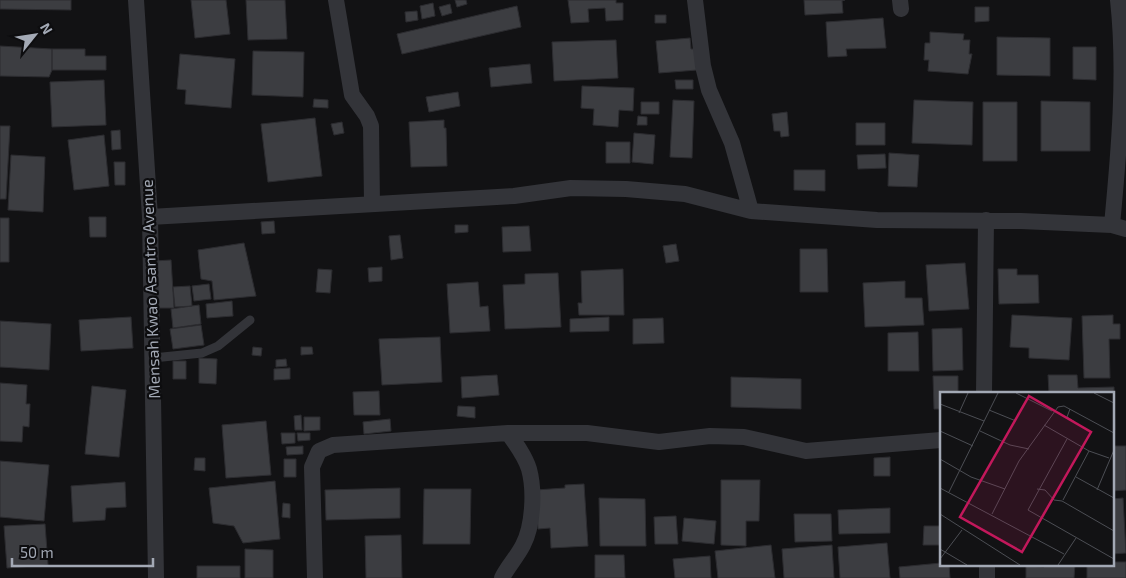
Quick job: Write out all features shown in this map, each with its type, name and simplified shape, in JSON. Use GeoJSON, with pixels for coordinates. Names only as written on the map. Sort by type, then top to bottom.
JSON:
{"type":"FeatureCollection","features":[{"type":"Feature","properties":{"kind":"street","name":"Mensah Kwao Asantro Avenue"},"geometry":{"type":"LineString","coordinates":[[136,0],[150,217],[156,578]]}},
{"type":"Feature","properties":{"kind":"street"},"geometry":{"type":"LineString","coordinates":[[336,0],[352,95],[367,116],[371,126],[372,204]]}},
{"type":"Feature","properties":{"kind":"street"},"geometry":{"type":"LineString","coordinates":[[695,0],[703,66],[709,90],[732,143],[751,211]]}},
{"type":"Feature","properties":{"kind":"street"},"geometry":{"type":"LineString","coordinates":[[150,217],[514,196],[571,188],[626,189],[685,194],[751,211],[876,220],[986,220],[1119,227],[1125,87],[1121,15],[1118,0]]}},
{"type":"Feature","properties":{"kind":"street"},"geometry":{"type":"LineString","coordinates":[[984,392],[986,220]]}},
{"type":"Feature","properties":{"kind":"street"},"geometry":{"type":"LineString","coordinates":[[502,578],[523,546],[530,528],[529,469],[520,449],[508,432]]}},
{"type":"Feature","properties":{"kind":"street"},"geometry":{"type":"LineString","coordinates":[[315,578],[312,468],[319,451],[333,445],[508,432],[587,433],[660,442],[710,436],[744,437],[806,452],[940,440]]}},
{"type":"Feature","properties":{"kind":"lane"},"geometry":{"type":"LineString","coordinates":[[153,358],[202,352],[218,346],[250,320]]}},
{"type":"Feature","properties":{"kind":"building"},"geometry":{"type":"Polygon","coordinates":[[[0,0],[71,0],[71,10],[0,9],[0,0]]]}},
{"type":"Feature","properties":{"kind":"building"},"geometry":{"type":"Polygon","coordinates":[[[191,0],[226,0],[230,34],[195,38],[191,0]]]}},
{"type":"Feature","properties":{"kind":"building"},"geometry":{"type":"Polygon","coordinates":[[[246,0],[285,0],[287,39],[248,40],[246,0]]]}},
{"type":"Feature","properties":{"kind":"building"},"geometry":{"type":"Polygon","coordinates":[[[455,0],[466,0],[467,4],[457,7],[455,0]]]}},
{"type":"Feature","properties":{"kind":"building"},"geometry":{"type":"Polygon","coordinates":[[[568,0],[616,0],[616,3],[623,3],[623,20],[606,21],[605,8],[588,9],[589,22],[571,23],[568,0]]]}},
{"type":"Feature","properties":{"kind":"building"},"geometry":{"type":"Polygon","coordinates":[[[804,0],[845,0],[842,1],[843,13],[805,15],[804,0]]]}},
{"type":"Feature","properties":{"kind":"building"},"geometry":{"type":"Polygon","coordinates":[[[433,3],[435,16],[422,19],[420,6],[433,3]]]}},
{"type":"Feature","properties":{"kind":"building"},"geometry":{"type":"Polygon","coordinates":[[[450,4],[452,13],[442,16],[439,7],[450,4]]]}},
{"type":"Feature","properties":{"kind":"building"},"geometry":{"type":"Polygon","coordinates":[[[517,6],[521,27],[402,54],[397,34],[517,6]]]}},
{"type":"Feature","properties":{"kind":"building"},"geometry":{"type":"Polygon","coordinates":[[[975,7],[989,7],[989,21],[975,22],[975,7]]]}},
{"type":"Feature","properties":{"kind":"building"},"geometry":{"type":"Polygon","coordinates":[[[417,11],[418,20],[406,22],[405,12],[417,11]]]}},
{"type":"Feature","properties":{"kind":"building"},"geometry":{"type":"Polygon","coordinates":[[[655,15],[666,15],[666,23],[655,23],[655,15]]]}},
{"type":"Feature","properties":{"kind":"building"},"geometry":{"type":"Polygon","coordinates":[[[883,18],[886,48],[846,49],[847,56],[828,57],[826,22],[883,18]]]}},
{"type":"Feature","properties":{"kind":"building"},"geometry":{"type":"Polygon","coordinates":[[[930,32],[964,34],[963,40],[970,40],[969,54],[972,54],[968,74],[928,71],[929,60],[924,60],[925,43],[930,43],[930,32]]]}},
{"type":"Feature","properties":{"kind":"building"},"geometry":{"type":"Polygon","coordinates":[[[997,37],[1050,38],[1050,76],[997,75],[997,37]]]}},
{"type":"Feature","properties":{"kind":"building"},"geometry":{"type":"Polygon","coordinates":[[[690,38],[691,49],[695,49],[697,70],[659,73],[656,41],[690,38]]]}},
{"type":"Feature","properties":{"kind":"building"},"geometry":{"type":"Polygon","coordinates":[[[616,40],[618,78],[554,81],[552,42],[616,40]]]}},
{"type":"Feature","properties":{"kind":"building"},"geometry":{"type":"Polygon","coordinates":[[[0,46],[52,49],[52,70],[49,77],[0,76],[0,46]]]}},
{"type":"Feature","properties":{"kind":"building"},"geometry":{"type":"Polygon","coordinates":[[[1073,47],[1096,47],[1096,80],[1073,79],[1073,47]]]}},
{"type":"Feature","properties":{"kind":"building"},"geometry":{"type":"Polygon","coordinates":[[[52,49],[85,49],[85,56],[106,56],[106,70],[52,70],[52,49]]]}},
{"type":"Feature","properties":{"kind":"building"},"geometry":{"type":"Polygon","coordinates":[[[253,51],[304,52],[303,97],[252,95],[253,51]]]}},
{"type":"Feature","properties":{"kind":"building"},"geometry":{"type":"Polygon","coordinates":[[[180,54],[235,59],[231,108],[185,104],[186,90],[177,89],[180,54]]]}},
{"type":"Feature","properties":{"kind":"building"},"geometry":{"type":"Polygon","coordinates":[[[530,64],[532,83],[491,87],[489,68],[530,64]]]}},
{"type":"Feature","properties":{"kind":"building"},"geometry":{"type":"Polygon","coordinates":[[[104,80],[106,125],[52,127],[50,82],[104,80]]]}},
{"type":"Feature","properties":{"kind":"building"},"geometry":{"type":"Polygon","coordinates":[[[675,80],[693,80],[693,89],[676,89],[675,80]]]}},
{"type":"Feature","properties":{"kind":"building"},"geometry":{"type":"Polygon","coordinates":[[[582,86],[634,88],[633,111],[619,110],[618,127],[593,125],[594,109],[581,108],[582,86]]]}},
{"type":"Feature","properties":{"kind":"building"},"geometry":{"type":"Polygon","coordinates":[[[458,92],[460,106],[429,112],[426,97],[458,92]]]}},
{"type":"Feature","properties":{"kind":"building"},"geometry":{"type":"Polygon","coordinates":[[[314,99],[328,100],[328,108],[313,107],[314,99]]]}},
{"type":"Feature","properties":{"kind":"building"},"geometry":{"type":"Polygon","coordinates":[[[673,100],[694,101],[692,158],[670,157],[673,100]]]}},
{"type":"Feature","properties":{"kind":"building"},"geometry":{"type":"Polygon","coordinates":[[[914,100],[973,102],[972,145],[912,143],[914,100]]]}},
{"type":"Feature","properties":{"kind":"building"},"geometry":{"type":"Polygon","coordinates":[[[1041,101],[1090,102],[1090,151],[1041,151],[1041,101]]]}},
{"type":"Feature","properties":{"kind":"building"},"geometry":{"type":"Polygon","coordinates":[[[641,102],[659,102],[659,114],[641,114],[641,102]]]}},
{"type":"Feature","properties":{"kind":"building"},"geometry":{"type":"Polygon","coordinates":[[[983,102],[1017,102],[1017,161],[983,161],[983,102]]]}},
{"type":"Feature","properties":{"kind":"building"},"geometry":{"type":"Polygon","coordinates":[[[787,112],[789,136],[781,137],[780,131],[774,131],[772,114],[787,112]]]}},
{"type":"Feature","properties":{"kind":"building"},"geometry":{"type":"Polygon","coordinates":[[[638,116],[647,117],[647,125],[637,125],[638,116]]]}},
{"type":"Feature","properties":{"kind":"building"},"geometry":{"type":"Polygon","coordinates":[[[315,118],[322,176],[268,182],[261,124],[315,118]]]}},
{"type":"Feature","properties":{"kind":"building"},"geometry":{"type":"Polygon","coordinates":[[[444,120],[447,166],[411,167],[409,122],[444,120]]]}},
{"type":"Feature","properties":{"kind":"building"},"geometry":{"type":"Polygon","coordinates":[[[342,122],[344,133],[334,135],[331,124],[342,122]]]}},
{"type":"Feature","properties":{"kind":"building"},"geometry":{"type":"Polygon","coordinates":[[[856,123],[885,123],[885,145],[856,145],[856,123]]]}},
{"type":"Feature","properties":{"kind":"building"},"geometry":{"type":"Polygon","coordinates":[[[0,126],[10,126],[6,199],[0,199],[0,126]]]}},
{"type":"Feature","properties":{"kind":"building"},"geometry":{"type":"Polygon","coordinates":[[[120,130],[121,149],[112,150],[111,131],[120,130]]]}},
{"type":"Feature","properties":{"kind":"building"},"geometry":{"type":"Polygon","coordinates":[[[634,133],[655,135],[653,164],[632,162],[634,133]]]}},
{"type":"Feature","properties":{"kind":"building"},"geometry":{"type":"Polygon","coordinates":[[[104,135],[109,186],[74,190],[68,140],[104,135]]]}},
{"type":"Feature","properties":{"kind":"building"},"geometry":{"type":"Polygon","coordinates":[[[606,142],[630,142],[630,163],[606,163],[606,142]]]}},
{"type":"Feature","properties":{"kind":"building"},"geometry":{"type":"Polygon","coordinates":[[[889,153],[919,155],[917,187],[888,186],[889,153]]]}},
{"type":"Feature","properties":{"kind":"building"},"geometry":{"type":"Polygon","coordinates":[[[885,154],[886,168],[858,169],[857,155],[885,154]]]}},
{"type":"Feature","properties":{"kind":"building"},"geometry":{"type":"Polygon","coordinates":[[[11,155],[45,157],[43,212],[8,210],[11,155]]]}},
{"type":"Feature","properties":{"kind":"building"},"geometry":{"type":"Polygon","coordinates":[[[114,162],[125,162],[125,185],[115,185],[114,162]]]}},
{"type":"Feature","properties":{"kind":"building"},"geometry":{"type":"Polygon","coordinates":[[[794,170],[825,170],[825,191],[794,190],[794,170]]]}},
{"type":"Feature","properties":{"kind":"building"},"geometry":{"type":"Polygon","coordinates":[[[89,217],[106,217],[106,237],[90,237],[89,217]]]}},
{"type":"Feature","properties":{"kind":"building"},"geometry":{"type":"Polygon","coordinates":[[[0,218],[9,218],[9,262],[0,262],[0,218]]]}},
{"type":"Feature","properties":{"kind":"building"},"geometry":{"type":"Polygon","coordinates":[[[274,221],[275,233],[262,234],[261,222],[274,221]]]}},
{"type":"Feature","properties":{"kind":"building"},"geometry":{"type":"Polygon","coordinates":[[[455,225],[468,225],[468,232],[455,233],[455,225]]]}},
{"type":"Feature","properties":{"kind":"building"},"geometry":{"type":"Polygon","coordinates":[[[529,226],[531,251],[503,252],[502,227],[529,226]]]}},
{"type":"Feature","properties":{"kind":"building"},"geometry":{"type":"Polygon","coordinates":[[[400,235],[403,258],[391,260],[389,236],[400,235]]]}},
{"type":"Feature","properties":{"kind":"building"},"geometry":{"type":"Polygon","coordinates":[[[244,243],[256,296],[214,300],[212,281],[201,279],[198,250],[244,243]]]}},
{"type":"Feature","properties":{"kind":"building"},"geometry":{"type":"Polygon","coordinates":[[[676,244],[679,261],[666,263],[663,246],[676,244]]]}},
{"type":"Feature","properties":{"kind":"building"},"geometry":{"type":"Polygon","coordinates":[[[800,249],[827,249],[828,292],[800,292],[800,249]]]}},
{"type":"Feature","properties":{"kind":"building"},"geometry":{"type":"Polygon","coordinates":[[[171,260],[174,308],[157,308],[154,261],[171,260]]]}},
{"type":"Feature","properties":{"kind":"building"},"geometry":{"type":"Polygon","coordinates":[[[965,263],[969,309],[929,311],[926,265],[965,263]]]}},
{"type":"Feature","properties":{"kind":"building"},"geometry":{"type":"Polygon","coordinates":[[[382,267],[382,281],[369,282],[368,268],[382,267]]]}},
{"type":"Feature","properties":{"kind":"building"},"geometry":{"type":"Polygon","coordinates":[[[318,269],[332,270],[330,293],[316,292],[318,269]]]}},
{"type":"Feature","properties":{"kind":"building"},"geometry":{"type":"Polygon","coordinates":[[[623,269],[624,315],[579,315],[578,303],[582,303],[581,271],[623,269]]]}},
{"type":"Feature","properties":{"kind":"building"},"geometry":{"type":"Polygon","coordinates":[[[998,269],[1017,269],[1017,275],[1038,275],[1039,303],[999,304],[998,269]]]}},
{"type":"Feature","properties":{"kind":"building"},"geometry":{"type":"Polygon","coordinates":[[[558,273],[561,327],[505,329],[503,285],[525,284],[525,274],[558,273]]]}},
{"type":"Feature","properties":{"kind":"building"},"geometry":{"type":"Polygon","coordinates":[[[905,281],[905,298],[922,298],[924,325],[865,327],[863,283],[905,281]]]}},
{"type":"Feature","properties":{"kind":"building"},"geometry":{"type":"Polygon","coordinates":[[[478,282],[480,307],[488,306],[490,331],[450,333],[447,284],[478,282]]]}},
{"type":"Feature","properties":{"kind":"building"},"geometry":{"type":"Polygon","coordinates":[[[209,284],[211,299],[194,301],[192,286],[209,284]]]}},
{"type":"Feature","properties":{"kind":"building"},"geometry":{"type":"Polygon","coordinates":[[[190,286],[192,306],[175,307],[173,287],[190,286]]]}},
{"type":"Feature","properties":{"kind":"building"},"geometry":{"type":"Polygon","coordinates":[[[232,301],[233,316],[207,318],[206,304],[232,301]]]}},
{"type":"Feature","properties":{"kind":"building"},"geometry":{"type":"Polygon","coordinates":[[[199,305],[201,324],[173,328],[171,309],[199,305]]]}},
{"type":"Feature","properties":{"kind":"building"},"geometry":{"type":"Polygon","coordinates":[[[1012,315],[1072,318],[1069,360],[1029,358],[1029,348],[1010,347],[1012,315]]]}},
{"type":"Feature","properties":{"kind":"building"},"geometry":{"type":"Polygon","coordinates":[[[1113,315],[1113,324],[1120,324],[1120,339],[1109,339],[1110,378],[1084,378],[1082,316],[1113,315]]]}},
{"type":"Feature","properties":{"kind":"building"},"geometry":{"type":"Polygon","coordinates":[[[131,317],[133,348],[81,351],[79,320],[131,317]]]}},
{"type":"Feature","properties":{"kind":"building"},"geometry":{"type":"Polygon","coordinates":[[[609,317],[609,331],[570,332],[570,319],[609,317]]]}},
{"type":"Feature","properties":{"kind":"building"},"geometry":{"type":"Polygon","coordinates":[[[663,318],[664,343],[633,344],[633,319],[663,318]]]}},
{"type":"Feature","properties":{"kind":"building"},"geometry":{"type":"Polygon","coordinates":[[[0,321],[51,324],[49,370],[0,367],[0,321]]]}},
{"type":"Feature","properties":{"kind":"building"},"geometry":{"type":"Polygon","coordinates":[[[201,325],[204,345],[173,349],[170,329],[201,325]]]}},
{"type":"Feature","properties":{"kind":"building"},"geometry":{"type":"Polygon","coordinates":[[[962,328],[963,370],[933,371],[932,329],[962,328]]]}},
{"type":"Feature","properties":{"kind":"building"},"geometry":{"type":"Polygon","coordinates":[[[918,332],[919,371],[888,371],[888,333],[918,332]]]}},
{"type":"Feature","properties":{"kind":"building"},"geometry":{"type":"Polygon","coordinates":[[[440,337],[442,382],[382,385],[379,339],[440,337]]]}},
{"type":"Feature","properties":{"kind":"building"},"geometry":{"type":"Polygon","coordinates":[[[253,347],[262,348],[261,356],[252,355],[253,347]]]}},
{"type":"Feature","properties":{"kind":"building"},"geometry":{"type":"Polygon","coordinates":[[[301,347],[312,347],[313,354],[301,355],[301,347]]]}},
{"type":"Feature","properties":{"kind":"building"},"geometry":{"type":"Polygon","coordinates":[[[199,358],[217,359],[216,384],[199,383],[199,358]]]}},
{"type":"Feature","properties":{"kind":"building"},"geometry":{"type":"Polygon","coordinates":[[[286,359],[287,366],[276,367],[276,360],[286,359]]]}},
{"type":"Feature","properties":{"kind":"building"},"geometry":{"type":"Polygon","coordinates":[[[173,361],[186,361],[186,379],[173,379],[173,361]]]}},
{"type":"Feature","properties":{"kind":"building"},"geometry":{"type":"Polygon","coordinates":[[[290,368],[290,379],[274,380],[274,369],[290,368]]]}},
{"type":"Feature","properties":{"kind":"building"},"geometry":{"type":"Polygon","coordinates":[[[497,375],[499,395],[462,398],[461,377],[497,375]]]}},
{"type":"Feature","properties":{"kind":"building"},"geometry":{"type":"Polygon","coordinates":[[[1048,375],[1077,375],[1078,388],[1114,387],[1115,430],[1114,392],[1049,392],[1048,375]]]}},
{"type":"Feature","properties":{"kind":"building"},"geometry":{"type":"Polygon","coordinates":[[[933,376],[958,376],[958,392],[940,392],[940,409],[934,409],[933,376]]]}},
{"type":"Feature","properties":{"kind":"building"},"geometry":{"type":"Polygon","coordinates":[[[731,377],[801,379],[801,409],[731,407],[731,377]]]}},
{"type":"Feature","properties":{"kind":"building"},"geometry":{"type":"Polygon","coordinates":[[[0,383],[27,385],[26,404],[30,404],[29,427],[23,426],[22,442],[0,441],[0,383]]]}},
{"type":"Feature","properties":{"kind":"building"},"geometry":{"type":"Polygon","coordinates":[[[92,386],[126,390],[119,457],[85,454],[92,386]]]}},
{"type":"Feature","properties":{"kind":"building"},"geometry":{"type":"Polygon","coordinates":[[[379,391],[380,415],[354,415],[353,392],[379,391]]]}},
{"type":"Feature","properties":{"kind":"building"},"geometry":{"type":"Polygon","coordinates":[[[458,406],[475,407],[475,418],[457,416],[458,406]]]}},
{"type":"Feature","properties":{"kind":"building"},"geometry":{"type":"Polygon","coordinates":[[[301,415],[302,430],[295,430],[294,416],[301,415]]]}},
{"type":"Feature","properties":{"kind":"building"},"geometry":{"type":"Polygon","coordinates":[[[304,417],[320,417],[320,430],[304,431],[304,417]]]}},
{"type":"Feature","properties":{"kind":"building"},"geometry":{"type":"Polygon","coordinates":[[[390,419],[391,431],[364,434],[363,422],[390,419]]]}},
{"type":"Feature","properties":{"kind":"building"},"geometry":{"type":"Polygon","coordinates":[[[266,421],[271,475],[226,478],[222,425],[266,421]]]}},
{"type":"Feature","properties":{"kind":"building"},"geometry":{"type":"Polygon","coordinates":[[[281,433],[295,433],[295,443],[282,444],[281,433]]]}},
{"type":"Feature","properties":{"kind":"building"},"geometry":{"type":"Polygon","coordinates":[[[297,433],[310,433],[310,440],[298,441],[297,433]]]}},
{"type":"Feature","properties":{"kind":"building"},"geometry":{"type":"Polygon","coordinates":[[[303,446],[303,454],[287,455],[286,447],[303,446]]]}},
{"type":"Feature","properties":{"kind":"building"},"geometry":{"type":"Polygon","coordinates":[[[1114,446],[1126,446],[1126,490],[1114,491],[1114,446]]]}},
{"type":"Feature","properties":{"kind":"building"},"geometry":{"type":"Polygon","coordinates":[[[890,457],[890,476],[874,476],[874,458],[890,457]]]}},
{"type":"Feature","properties":{"kind":"building"},"geometry":{"type":"Polygon","coordinates":[[[195,458],[205,458],[205,471],[194,470],[195,458]]]}},
{"type":"Feature","properties":{"kind":"building"},"geometry":{"type":"Polygon","coordinates":[[[284,459],[296,459],[296,477],[284,477],[284,459]]]}},
{"type":"Feature","properties":{"kind":"building"},"geometry":{"type":"Polygon","coordinates":[[[0,461],[49,465],[44,521],[0,517],[0,461]]]}},
{"type":"Feature","properties":{"kind":"building"},"geometry":{"type":"Polygon","coordinates":[[[721,480],[760,480],[759,521],[746,521],[746,546],[721,545],[721,480]]]}},
{"type":"Feature","properties":{"kind":"building"},"geometry":{"type":"Polygon","coordinates":[[[275,481],[280,539],[243,543],[234,526],[213,523],[209,488],[275,481]]]}},
{"type":"Feature","properties":{"kind":"building"},"geometry":{"type":"Polygon","coordinates":[[[125,482],[126,507],[106,508],[105,520],[73,522],[71,486],[125,482]]]}},
{"type":"Feature","properties":{"kind":"building"},"geometry":{"type":"Polygon","coordinates":[[[584,484],[588,546],[551,548],[550,528],[538,529],[536,490],[565,488],[565,485],[584,484]]]}},
{"type":"Feature","properties":{"kind":"building"},"geometry":{"type":"Polygon","coordinates":[[[400,488],[400,518],[326,520],[325,490],[400,488]]]}},
{"type":"Feature","properties":{"kind":"building"},"geometry":{"type":"Polygon","coordinates":[[[424,489],[471,489],[470,544],[423,544],[424,489]]]}},
{"type":"Feature","properties":{"kind":"building"},"geometry":{"type":"Polygon","coordinates":[[[599,498],[645,499],[646,546],[600,546],[599,498]]]}},
{"type":"Feature","properties":{"kind":"building"},"geometry":{"type":"Polygon","coordinates":[[[1123,498],[1126,553],[1114,554],[1114,499],[1123,498]]]}},
{"type":"Feature","properties":{"kind":"building"},"geometry":{"type":"Polygon","coordinates":[[[283,503],[290,504],[290,518],[282,517],[283,503]]]}},
{"type":"Feature","properties":{"kind":"building"},"geometry":{"type":"Polygon","coordinates":[[[890,508],[890,533],[839,534],[838,510],[890,508]]]}},
{"type":"Feature","properties":{"kind":"building"},"geometry":{"type":"Polygon","coordinates":[[[794,514],[831,514],[832,541],[795,542],[794,514]]]}},
{"type":"Feature","properties":{"kind":"building"},"geometry":{"type":"Polygon","coordinates":[[[676,516],[678,544],[655,544],[654,517],[676,516]]]}},
{"type":"Feature","properties":{"kind":"building"},"geometry":{"type":"Polygon","coordinates":[[[684,518],[716,521],[714,544],[682,541],[684,518]]]}},
{"type":"Feature","properties":{"kind":"building"},"geometry":{"type":"Polygon","coordinates":[[[45,524],[48,565],[7,568],[4,526],[45,524]]]}},
{"type":"Feature","properties":{"kind":"building"},"geometry":{"type":"Polygon","coordinates":[[[924,526],[940,526],[940,545],[923,545],[924,526]]]}},
{"type":"Feature","properties":{"kind":"building"},"geometry":{"type":"Polygon","coordinates":[[[401,535],[402,578],[366,578],[365,536],[401,535]]]}},
{"type":"Feature","properties":{"kind":"building"},"geometry":{"type":"Polygon","coordinates":[[[887,543],[890,578],[840,578],[838,547],[887,543]]]}},
{"type":"Feature","properties":{"kind":"building"},"geometry":{"type":"Polygon","coordinates":[[[771,545],[775,578],[718,578],[715,551],[771,545]]]}},
{"type":"Feature","properties":{"kind":"building"},"geometry":{"type":"Polygon","coordinates":[[[832,545],[834,578],[784,578],[782,549],[832,545]]]}},
{"type":"Feature","properties":{"kind":"building"},"geometry":{"type":"Polygon","coordinates":[[[245,549],[273,550],[273,578],[245,578],[245,549]]]}},
{"type":"Feature","properties":{"kind":"building"},"geometry":{"type":"Polygon","coordinates":[[[595,555],[624,555],[625,578],[595,578],[595,555]]]}},
{"type":"Feature","properties":{"kind":"building"},"geometry":{"type":"Polygon","coordinates":[[[710,556],[711,578],[675,578],[673,559],[710,556]]]}},
{"type":"Feature","properties":{"kind":"building"},"geometry":{"type":"Polygon","coordinates":[[[1114,562],[1126,562],[1126,578],[1087,578],[1087,566],[1114,566],[1114,562]]]}},
{"type":"Feature","properties":{"kind":"building"},"geometry":{"type":"Polygon","coordinates":[[[940,563],[940,566],[949,566],[950,578],[900,578],[899,567],[940,563]]]}},
{"type":"Feature","properties":{"kind":"building"},"geometry":{"type":"Polygon","coordinates":[[[197,566],[240,566],[240,578],[197,578],[197,566]]]}},
{"type":"Feature","properties":{"kind":"building"},"geometry":{"type":"Polygon","coordinates":[[[1026,566],[1075,566],[1074,578],[1026,578],[1026,566]]]}}]}
